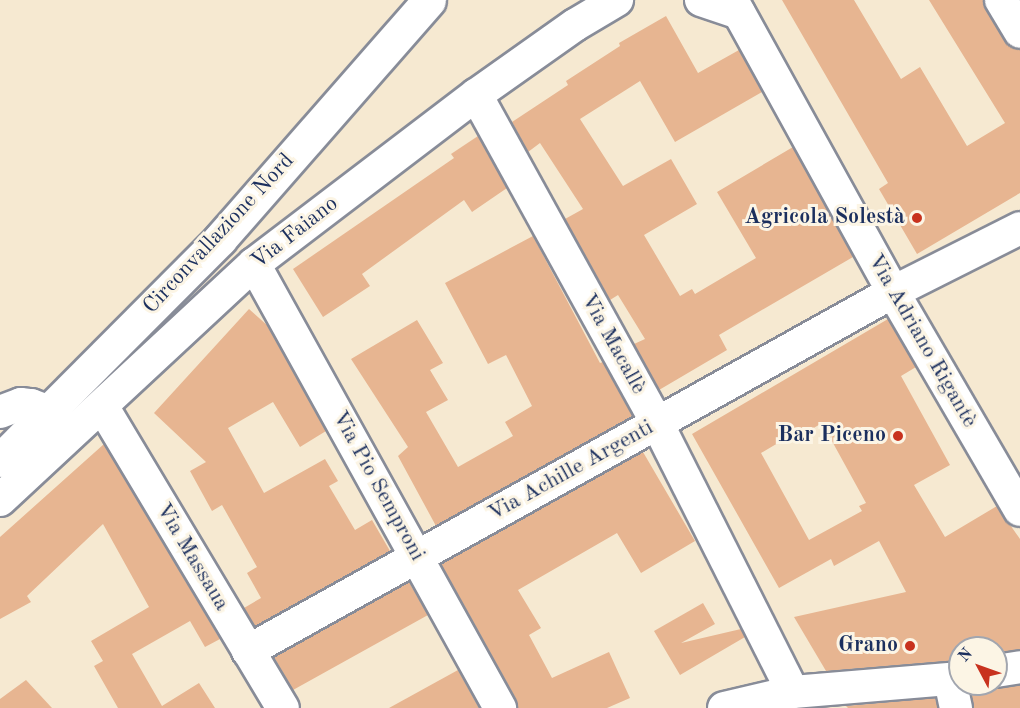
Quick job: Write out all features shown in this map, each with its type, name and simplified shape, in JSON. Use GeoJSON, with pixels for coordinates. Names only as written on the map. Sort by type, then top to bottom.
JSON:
{"type":"FeatureCollection","features":[{"type":"Feature","properties":{"kind":"main road","name":"Circonvallazione Nord"},"geometry":{"type":"LineString","coordinates":[[0,460],[220,239],[429,0]]}},
{"type":"Feature","properties":{"kind":"street","name":"Via Faiano"},"geometry":{"type":"LineString","coordinates":[[0,500],[254,264],[476,95],[575,25],[617,0]]}},
{"type":"Feature","properties":{"kind":"street","name":"Via Adriano Rigantè"},"geometry":{"type":"LineString","coordinates":[[701,0],[737,4],[893,292],[1020,510]]}},
{"type":"Feature","properties":{"kind":"street"},"geometry":{"type":"LineString","coordinates":[[1001,0],[1020,32]]}},
{"type":"Feature","properties":{"kind":"street","name":"Via Macallè"},"geometry":{"type":"LineString","coordinates":[[476,95],[657,423],[793,692]]}},
{"type":"Feature","properties":{"kind":"street","name":"Via Achille Argenti"},"geometry":{"type":"LineString","coordinates":[[248,651],[893,292],[1020,228]]}},
{"type":"Feature","properties":{"kind":"street","name":"Via Pio Semproni"},"geometry":{"type":"LineString","coordinates":[[254,264],[500,708]]}},
{"type":"Feature","properties":{"kind":"street"},"geometry":{"type":"LineString","coordinates":[[0,412],[21,404],[49,412]]}},
{"type":"Feature","properties":{"kind":"street","name":"Via Massaua"},"geometry":{"type":"LineString","coordinates":[[102,406],[283,708]]}},
{"type":"Feature","properties":{"kind":"street"},"geometry":{"type":"LineString","coordinates":[[724,708],[793,692],[948,689]]}},
{"type":"Feature","properties":{"kind":"building"},"geometry":{"type":"Polygon","coordinates":[[[782,0],[854,0],[901,79],[920,67],[967,146],[1005,123],[929,0],[983,0],[1005,41],[1011,47],[1020,50],[1020,193],[917,254],[879,189],[888,183],[782,0]]]}},
{"type":"Feature","properties":{"kind":"building"},"geometry":{"type":"Polygon","coordinates":[[[666,16],[698,73],[739,50],[762,92],[675,142],[640,81],[580,119],[623,186],[671,159],[697,204],[644,235],[680,296],[692,289],[695,294],[756,258],[717,192],[793,147],[853,257],[719,335],[727,350],[659,390],[634,344],[645,339],[618,295],[610,300],[565,219],[583,209],[540,143],[528,152],[512,122],[568,85],[566,81],[620,46],[619,43],[666,16]]]}},
{"type":"Feature","properties":{"kind":"building"},"geometry":{"type":"Polygon","coordinates":[[[478,136],[507,188],[472,212],[464,200],[362,274],[370,286],[323,317],[293,269],[454,158],[451,154],[478,136]]]}},
{"type":"Feature","properties":{"kind":"building"},"geometry":{"type":"Polygon","coordinates":[[[533,236],[600,363],[603,362],[633,416],[436,526],[398,456],[408,447],[351,359],[417,320],[443,363],[430,370],[448,400],[426,412],[458,467],[513,436],[505,422],[532,406],[506,355],[488,364],[445,283],[533,236]]]}},
{"type":"Feature","properties":{"kind":"building"},"geometry":{"type":"Polygon","coordinates":[[[249,309],[268,326],[326,431],[300,447],[273,402],[228,428],[264,493],[325,459],[338,481],[329,486],[355,530],[372,520],[390,551],[255,626],[244,608],[261,598],[247,573],[257,567],[222,505],[212,511],[190,471],[206,462],[154,413],[249,309]]]}},
{"type":"Feature","properties":{"kind":"building"},"geometry":{"type":"Polygon","coordinates":[[[888,319],[916,367],[901,376],[950,465],[914,485],[945,537],[997,506],[1020,539],[1020,649],[1008,651],[1008,636],[948,636],[948,661],[826,671],[794,617],[906,592],[879,541],[834,566],[831,559],[779,588],[692,434],[888,319]],[[822,423],[807,432],[805,427],[761,453],[809,540],[862,511],[859,506],[866,503],[822,423]]]}},
{"type":"Feature","properties":{"kind":"building"},"geometry":{"type":"Polygon","coordinates":[[[104,444],[220,639],[205,647],[190,621],[132,654],[162,706],[199,683],[215,708],[118,708],[94,666],[103,661],[91,641],[149,607],[103,524],[27,596],[31,602],[0,619],[0,537],[104,444]]]}},
{"type":"Feature","properties":{"kind":"building"},"geometry":{"type":"Polygon","coordinates":[[[643,452],[695,541],[641,573],[617,533],[518,590],[541,628],[529,635],[552,678],[609,652],[630,698],[607,708],[518,708],[516,699],[441,564],[643,452]]]}},
{"type":"Feature","properties":{"kind":"building"},"geometry":{"type":"Polygon","coordinates":[[[409,582],[428,615],[293,690],[274,657],[409,582]]]}},
{"type":"Feature","properties":{"kind":"building"},"geometry":{"type":"Polygon","coordinates":[[[703,603],[715,624],[681,643],[741,629],[745,637],[680,675],[654,631],[703,603]]]}},
{"type":"Feature","properties":{"kind":"building"},"geometry":{"type":"Polygon","coordinates":[[[458,670],[479,708],[389,708],[458,670]]]}},
{"type":"Feature","properties":{"kind":"building"},"geometry":{"type":"Polygon","coordinates":[[[26,680],[52,708],[0,708],[0,699],[26,680]]]}},
{"type":"Feature","properties":{"kind":"building"},"geometry":{"type":"Polygon","coordinates":[[[1020,685],[1020,708],[973,708],[972,696],[1008,696],[1008,687],[1020,685]]]}},
{"type":"Feature","properties":{"kind":"building"},"geometry":{"type":"Polygon","coordinates":[[[935,698],[938,708],[848,708],[846,706],[935,698]]]}},
{"type":"Feature","properties":{"kind":"place","name":"Agricola Solestà"},"geometry":{"type":"Point","coordinates":[917,218]}},
{"type":"Feature","properties":{"kind":"place","name":"Bar Piceno"},"geometry":{"type":"Point","coordinates":[898,436]}},
{"type":"Feature","properties":{"kind":"place","name":"Grano"},"geometry":{"type":"Point","coordinates":[910,646]}}]}
